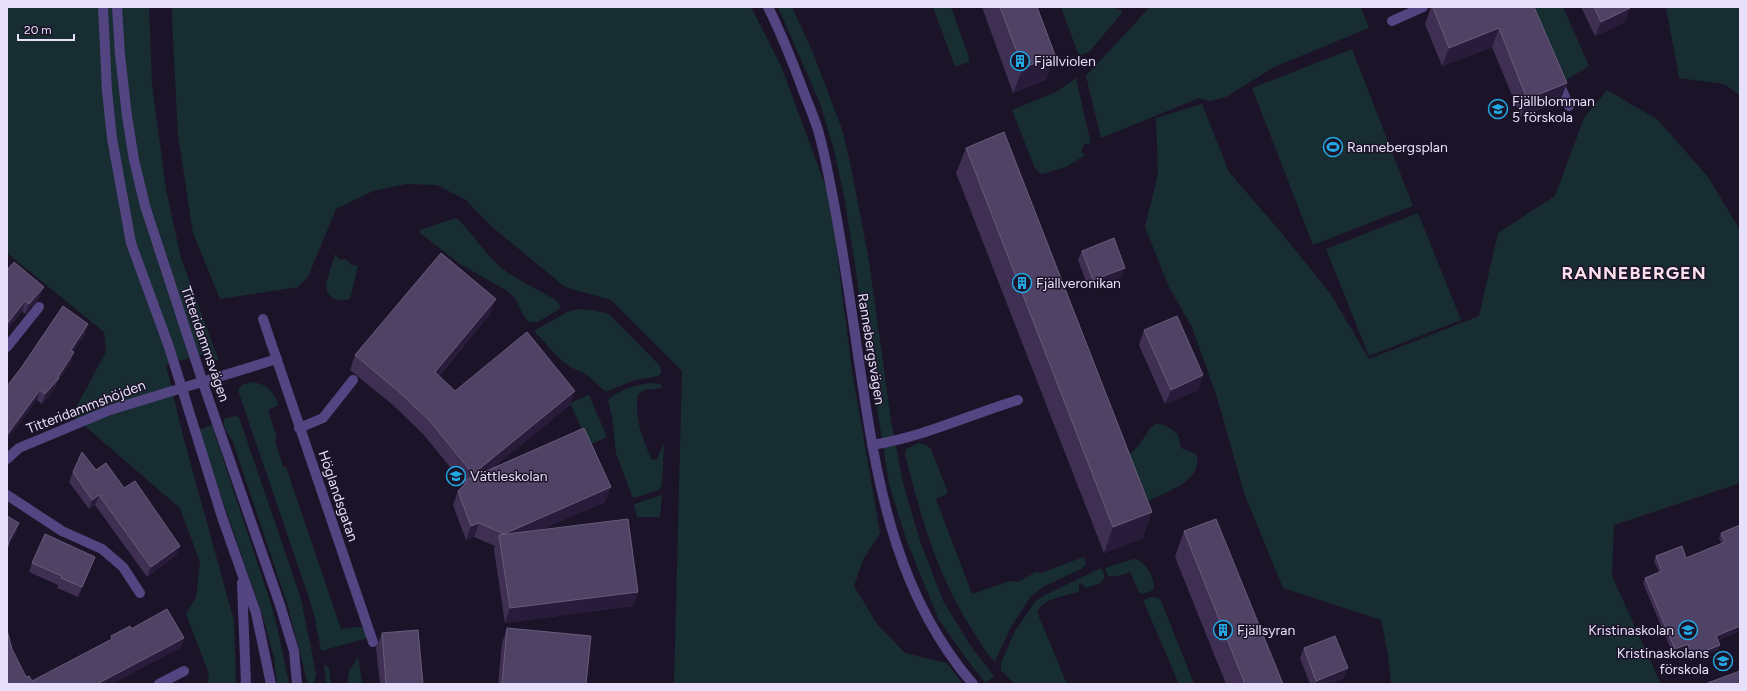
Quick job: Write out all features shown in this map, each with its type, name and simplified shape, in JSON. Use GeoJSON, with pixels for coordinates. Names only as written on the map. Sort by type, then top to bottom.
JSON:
{"type":"FeatureCollection","features":[{"type":"Feature","properties":{"kind":"street"},"geometry":{"type":"LineString","coordinates":[[103,7],[107,91],[112,138],[131,243],[169,347],[242,576],[256,613],[271,684]]}},
{"type":"Feature","properties":{"kind":"street","name":"Titteridammsvägen"},"geometry":{"type":"LineString","coordinates":[[117,7],[120,55],[134,160],[145,206],[203,383],[280,605],[294,651],[296,684]]}},
{"type":"Feature","properties":{"kind":"street","name":"Rannebergsvägen"},"geometry":{"type":"LineString","coordinates":[[768,7],[785,41],[818,130],[832,192],[842,248],[872,445],[884,504],[911,584],[936,635],[961,671],[973,684]]}},
{"type":"Feature","properties":{"kind":"street"},"geometry":{"type":"LineString","coordinates":[[1392,21],[1423,7]]}},
{"type":"Feature","properties":{"kind":"street"},"geometry":{"type":"LineString","coordinates":[[1554,71],[1569,106]]}},
{"type":"Feature","properties":{"kind":"street"},"geometry":{"type":"LineString","coordinates":[[7,347],[39,307]]}},
{"type":"Feature","properties":{"kind":"street","name":"Höglandsgatan"},"geometry":{"type":"LineString","coordinates":[[263,319],[373,642]]}},
{"type":"Feature","properties":{"kind":"street"},"geometry":{"type":"LineString","coordinates":[[203,383],[277,359]]}},
{"type":"Feature","properties":{"kind":"street"},"geometry":{"type":"LineString","coordinates":[[299,428],[323,418],[353,380]]}},
{"type":"Feature","properties":{"kind":"street","name":"Titteridammshöjden"},"geometry":{"type":"LineString","coordinates":[[7,459],[19,448],[110,410],[203,383]]}},
{"type":"Feature","properties":{"kind":"street"},"geometry":{"type":"LineString","coordinates":[[872,445],[926,432],[985,410],[1018,400]]}},
{"type":"Feature","properties":{"kind":"street"},"geometry":{"type":"LineString","coordinates":[[7,495],[62,531],[102,549],[123,567],[140,593]]}},
{"type":"Feature","properties":{"kind":"street"},"geometry":{"type":"LineString","coordinates":[[242,576],[246,684]]}},
{"type":"Feature","properties":{"kind":"street"},"geometry":{"type":"LineString","coordinates":[[159,684],[184,671]]}},
{"type":"Feature","properties":{"kind":"green space"},"geometry":{"type":"Polygon","coordinates":[[[7,7],[149,7],[152,85],[166,189],[181,258],[219,361],[203,354],[166,365],[183,436],[234,621],[236,684],[207,684],[209,674],[186,614],[196,597],[200,562],[180,508],[72,415],[106,352],[104,332],[7,253],[7,7]]]}},
{"type":"Feature","properties":{"kind":"green space"},"geometry":{"type":"Polygon","coordinates":[[[172,7],[751,7],[781,66],[830,198],[852,371],[880,533],[863,560],[854,586],[877,624],[905,653],[947,663],[963,684],[674,684],[682,371],[611,300],[565,287],[491,226],[466,200],[437,185],[407,184],[373,191],[336,209],[308,277],[298,287],[220,299],[193,233],[178,136],[172,7]]]}},
{"type":"Feature","properties":{"kind":"green space"},"geometry":{"type":"Polygon","coordinates":[[[778,7],[792,7],[813,53],[843,132],[869,261],[891,420],[903,483],[920,541],[943,601],[972,648],[994,676],[986,683],[939,620],[906,539],[889,484],[845,201],[833,146],[820,103],[778,7]]]}},
{"type":"Feature","properties":{"kind":"green space"},"geometry":{"type":"Polygon","coordinates":[[[933,7],[951,7],[969,57],[969,62],[955,67],[933,7]]]}},
{"type":"Feature","properties":{"kind":"green space"},"geometry":{"type":"Polygon","coordinates":[[[1061,7],[1112,7],[1122,11],[1122,13],[1089,52],[1081,55],[1078,53],[1061,7]]]}},
{"type":"Feature","properties":{"kind":"green space"},"geometry":{"type":"Polygon","coordinates":[[[1150,7],[1361,7],[1369,28],[1274,67],[1226,97],[1210,101],[1199,98],[1101,138],[1086,76],[1150,7]]]}},
{"type":"Feature","properties":{"kind":"green space"},"geometry":{"type":"Polygon","coordinates":[[[1534,7],[1563,7],[1589,66],[1563,82],[1534,7]]]}},
{"type":"Feature","properties":{"kind":"green space"},"geometry":{"type":"Polygon","coordinates":[[[1666,7],[1740,7],[1740,95],[1724,84],[1679,78],[1666,7]]]}},
{"type":"Feature","properties":{"kind":"green space","name":"Rannebergsplan"},"geometry":{"type":"Polygon","coordinates":[[[1352,49],[1413,206],[1313,245],[1252,88],[1352,49]]]}},
{"type":"Feature","properties":{"kind":"green space"},"geometry":{"type":"Polygon","coordinates":[[[1076,78],[1091,144],[1087,143],[1084,145],[1081,152],[1085,155],[1066,167],[1042,174],[1038,172],[1034,166],[1012,110],[1056,92],[1076,78]]]}},
{"type":"Feature","properties":{"kind":"green space"},"geometry":{"type":"Polygon","coordinates":[[[1607,90],[1658,120],[1708,177],[1740,230],[1740,483],[1614,525],[1612,576],[1661,684],[1391,684],[1388,654],[1381,620],[1283,588],[1244,493],[1217,397],[1192,327],[1169,287],[1145,227],[1158,175],[1156,118],[1202,104],[1229,172],[1279,230],[1330,293],[1369,359],[1479,316],[1498,233],[1555,196],[1584,118],[1607,90]]]}},
{"type":"Feature","properties":{"kind":"green space"},"geometry":{"type":"Polygon","coordinates":[[[1418,213],[1461,320],[1369,356],[1326,249],[1418,213]]]}},
{"type":"Feature","properties":{"kind":"green space"},"geometry":{"type":"Polygon","coordinates":[[[456,218],[495,262],[509,273],[557,301],[560,306],[559,309],[538,322],[529,322],[523,315],[515,298],[506,290],[460,264],[420,233],[420,230],[456,218]]]}},
{"type":"Feature","properties":{"kind":"green space"},"geometry":{"type":"Polygon","coordinates":[[[335,254],[341,260],[345,259],[352,265],[358,266],[350,299],[337,300],[330,296],[326,289],[326,284],[335,254]]]}},
{"type":"Feature","properties":{"kind":"green space"},"geometry":{"type":"Polygon","coordinates":[[[579,309],[609,314],[659,365],[661,374],[658,376],[632,381],[606,392],[586,374],[570,367],[560,359],[534,331],[567,312],[579,309]]]}},
{"type":"Feature","properties":{"kind":"green space"},"geometry":{"type":"Polygon","coordinates":[[[250,382],[261,384],[269,389],[279,405],[268,410],[277,438],[275,440],[283,467],[286,467],[341,629],[357,627],[363,628],[367,638],[321,651],[310,601],[238,390],[242,385],[250,382]]]}},
{"type":"Feature","properties":{"kind":"green space"},"geometry":{"type":"Polygon","coordinates":[[[653,383],[662,385],[662,388],[645,390],[638,394],[637,411],[642,436],[652,460],[657,459],[664,443],[662,485],[659,490],[634,498],[616,453],[612,417],[608,400],[629,388],[653,383]]]}},
{"type":"Feature","properties":{"kind":"green space"},"geometry":{"type":"Polygon","coordinates":[[[589,395],[607,437],[589,445],[570,403],[589,395]]]}},
{"type":"Feature","properties":{"kind":"green space"},"geometry":{"type":"Polygon","coordinates":[[[235,416],[239,417],[301,599],[316,674],[313,684],[308,684],[287,603],[233,442],[224,425],[224,419],[235,416]]]}},
{"type":"Feature","properties":{"kind":"green space"},"geometry":{"type":"Polygon","coordinates":[[[1157,423],[1173,430],[1178,435],[1181,448],[1196,454],[1197,463],[1195,471],[1190,478],[1173,489],[1148,501],[1122,462],[1139,445],[1151,427],[1157,423]]]}},
{"type":"Feature","properties":{"kind":"green space"},"geometry":{"type":"Polygon","coordinates":[[[212,425],[271,604],[289,684],[277,684],[274,657],[262,614],[198,430],[212,425]]]}},
{"type":"Feature","properties":{"kind":"green space"},"geometry":{"type":"Polygon","coordinates":[[[918,443],[926,445],[931,449],[948,493],[936,499],[972,594],[1010,581],[1018,582],[1036,572],[1041,573],[1084,557],[1086,565],[1081,569],[1045,586],[1031,596],[1011,627],[995,661],[984,648],[962,613],[951,592],[932,547],[917,501],[905,454],[906,449],[918,443]]]}},
{"type":"Feature","properties":{"kind":"green space"},"geometry":{"type":"Polygon","coordinates":[[[662,495],[660,517],[637,517],[634,504],[662,495]]]}},
{"type":"Feature","properties":{"kind":"green space"},"geometry":{"type":"Polygon","coordinates":[[[1134,559],[1142,563],[1151,575],[1154,589],[1149,592],[1140,594],[1130,572],[1118,576],[1108,576],[1105,568],[1134,559]]]}},
{"type":"Feature","properties":{"kind":"green space"},"geometry":{"type":"Polygon","coordinates":[[[1099,569],[1102,569],[1105,577],[1100,583],[1086,588],[1081,583],[1079,585],[1079,591],[1051,600],[1037,612],[1067,684],[1014,684],[1001,670],[1001,663],[1015,631],[1035,602],[1043,596],[1099,569]]]}},
{"type":"Feature","properties":{"kind":"green space"},"geometry":{"type":"Polygon","coordinates":[[[1152,597],[1158,598],[1161,601],[1194,684],[1179,684],[1143,600],[1152,597]]]}},
{"type":"Feature","properties":{"kind":"green space"},"geometry":{"type":"Polygon","coordinates":[[[358,656],[362,684],[347,684],[349,671],[358,656]]]}},
{"type":"Feature","properties":{"kind":"green space"},"geometry":{"type":"Polygon","coordinates":[[[324,664],[329,668],[331,684],[326,684],[324,664]]]}},
{"type":"Feature","properties":{"kind":"building"},"geometry":{"type":"Polygon","coordinates":[[[1000,7],[1037,7],[1055,55],[1023,68],[1000,7]]]}},
{"type":"Feature","properties":{"kind":"building"},"geometry":{"type":"Polygon","coordinates":[[[1433,7],[1534,7],[1567,83],[1527,99],[1499,28],[1449,48],[1433,7]]]}},
{"type":"Feature","properties":{"kind":"building"},"geometry":{"type":"Polygon","coordinates":[[[1594,7],[1629,7],[1630,8],[1601,22],[1594,7]]]}},
{"type":"Feature","properties":{"kind":"building"},"geometry":{"type":"Polygon","coordinates":[[[1004,132],[1152,512],[1113,527],[966,148],[1004,132]]]}},
{"type":"Feature","properties":{"kind":"building"},"geometry":{"type":"Polygon","coordinates":[[[1114,238],[1125,268],[1093,280],[1082,251],[1114,238]]]}},
{"type":"Feature","properties":{"kind":"building"},"geometry":{"type":"Polygon","coordinates":[[[441,253],[496,299],[435,372],[455,391],[527,332],[575,391],[473,474],[429,420],[398,391],[355,355],[441,253]]]}},
{"type":"Feature","properties":{"kind":"building"},"geometry":{"type":"Polygon","coordinates":[[[14,262],[44,287],[29,304],[25,301],[7,324],[7,270],[14,262]]]}},
{"type":"Feature","properties":{"kind":"building"},"geometry":{"type":"Polygon","coordinates":[[[63,306],[88,324],[71,350],[74,352],[58,377],[59,378],[45,394],[40,390],[7,435],[7,386],[63,306]]]}},
{"type":"Feature","properties":{"kind":"building"},"geometry":{"type":"Polygon","coordinates":[[[1177,316],[1203,375],[1171,390],[1144,330],[1177,316]]]}},
{"type":"Feature","properties":{"kind":"building"},"geometry":{"type":"Polygon","coordinates":[[[584,428],[611,487],[504,534],[479,523],[471,526],[458,491],[466,483],[466,480],[584,428]]]}},
{"type":"Feature","properties":{"kind":"building"},"geometry":{"type":"Polygon","coordinates":[[[82,452],[96,470],[106,463],[124,488],[135,481],[180,546],[151,567],[99,495],[92,500],[73,472],[82,452]]]}},
{"type":"Feature","properties":{"kind":"building"},"geometry":{"type":"Polygon","coordinates":[[[7,516],[19,523],[9,541],[7,550],[7,516]]]}},
{"type":"Feature","properties":{"kind":"building"},"geometry":{"type":"Polygon","coordinates":[[[628,519],[638,592],[510,608],[499,535],[628,519]]]}},
{"type":"Feature","properties":{"kind":"building"},"geometry":{"type":"Polygon","coordinates":[[[1216,519],[1283,684],[1245,684],[1184,531],[1216,519]]]}},
{"type":"Feature","properties":{"kind":"building"},"geometry":{"type":"Polygon","coordinates":[[[1740,525],[1740,626],[1716,636],[1720,645],[1693,656],[1688,644],[1675,649],[1645,578],[1662,571],[1656,556],[1682,546],[1686,558],[1725,542],[1721,533],[1740,525]]]}},
{"type":"Feature","properties":{"kind":"building"},"geometry":{"type":"Polygon","coordinates":[[[45,534],[95,557],[82,587],[61,578],[62,576],[32,563],[45,534]]]}},
{"type":"Feature","properties":{"kind":"building"},"geometry":{"type":"Polygon","coordinates":[[[167,609],[184,638],[97,684],[7,684],[7,630],[12,649],[26,677],[29,676],[32,681],[112,639],[111,636],[130,626],[131,629],[167,609]]]}},
{"type":"Feature","properties":{"kind":"building"},"geometry":{"type":"Polygon","coordinates":[[[507,628],[591,636],[586,684],[502,684],[507,628]]]}},
{"type":"Feature","properties":{"kind":"building"},"geometry":{"type":"Polygon","coordinates":[[[418,630],[423,684],[386,684],[382,633],[418,630]]]}},
{"type":"Feature","properties":{"kind":"building"},"geometry":{"type":"Polygon","coordinates":[[[1335,636],[1348,668],[1316,681],[1304,648],[1335,636]]]}},
{"type":"Feature","properties":{"kind":"building"},"geometry":{"type":"Polygon","coordinates":[[[1740,671],[1740,684],[1705,684],[1740,671]]]}},
{"type":"Feature","properties":{"kind":"place","name":"Fjällviolen"},"geometry":{"type":"Point","coordinates":[1020,61]}},
{"type":"Feature","properties":{"kind":"place","name":"Fjällblomman 5 förskola"},"geometry":{"type":"Point","coordinates":[1498,109]}},
{"type":"Feature","properties":{"kind":"place","name":"Rannebergsplan"},"geometry":{"type":"Point","coordinates":[1333,147]}},
{"type":"Feature","properties":{"kind":"place","name":"Fjällveronikan"},"geometry":{"type":"Point","coordinates":[1022,283]}},
{"type":"Feature","properties":{"kind":"place","name":"Vättleskolan"},"geometry":{"type":"Point","coordinates":[456,476]}},
{"type":"Feature","properties":{"kind":"place","name":"Fjällsyran"},"geometry":{"type":"Point","coordinates":[1223,630]}},
{"type":"Feature","properties":{"kind":"place","name":"Kristinaskolan"},"geometry":{"type":"Point","coordinates":[1688,630]}},
{"type":"Feature","properties":{"kind":"place","name":"Kristinaskolans förskola"},"geometry":{"type":"Point","coordinates":[1723,661]}},
{"type":"Feature","properties":{"kind":"district","name":"RANNEBERGEN"},"geometry":{"type":"Point","coordinates":[1634,273]}}]}
